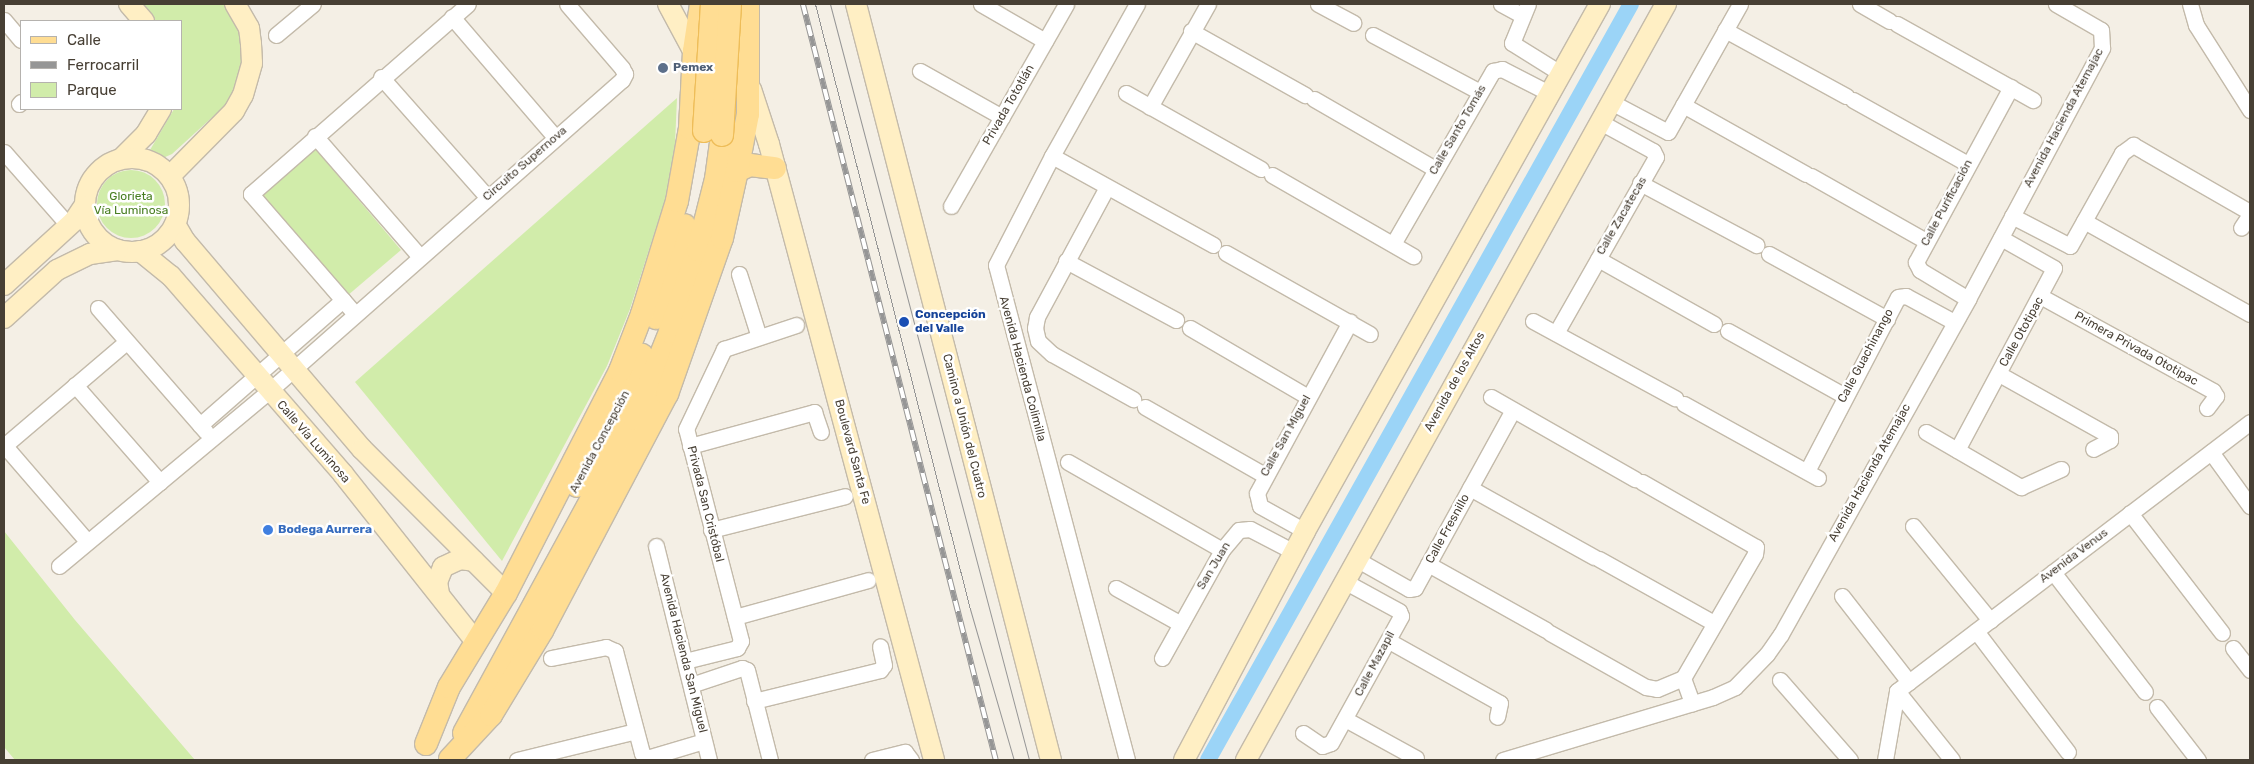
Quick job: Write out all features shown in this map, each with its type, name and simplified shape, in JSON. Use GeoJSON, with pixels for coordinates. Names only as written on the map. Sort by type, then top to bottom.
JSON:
{"type":"FeatureCollection","features":[{"type":"Feature","properties":{"kind":"main road"},"geometry":{"type":"LineString","coordinates":[[421,752],[449,687],[506,593],[620,371],[642,314],[677,201],[690,128],[694,51],[701,4]]}},
{"type":"Feature","properties":{"kind":"main road","name":"Avenida Concepción"},"geometry":{"type":"LineString","coordinates":[[450,760],[634,418],[670,332],[698,250],[716,179],[713,133],[712,4]]}},
{"type":"Feature","properties":{"kind":"main road","name":"Avenida Concepción"},"geometry":{"type":"LineString","coordinates":[[421,752],[503,619],[630,386],[674,268],[696,186],[713,133],[730,4]]}},
{"type":"Feature","properties":{"kind":"main road"},"geometry":{"type":"LineString","coordinates":[[450,760],[491,716],[543,629],[667,394],[722,238],[737,171],[748,114],[748,4]]}},
{"type":"Feature","properties":{"kind":"main road"},"geometry":{"type":"LineString","coordinates":[[737,171],[750,165],[775,168]]}},
{"type":"Feature","properties":{"kind":"street"},"geometry":{"type":"LineString","coordinates":[[129,4],[143,20]]}},
{"type":"Feature","properties":{"kind":"street"},"geometry":{"type":"LineString","coordinates":[[170,176],[234,111],[243,95],[252,63],[251,44],[249,28],[235,4]]}},
{"type":"Feature","properties":{"kind":"street"},"geometry":{"type":"LineString","coordinates":[[276,35],[313,4]]}},
{"type":"Feature","properties":{"kind":"street"},"geometry":{"type":"LineString","coordinates":[[355,314],[251,194],[381,77],[468,4]]}},
{"type":"Feature","properties":{"kind":"street","name":"Circuito Supernova"},"geometry":{"type":"LineString","coordinates":[[262,383],[296,367],[555,136],[622,80],[625,74],[567,4]]}},
{"type":"Feature","properties":{"kind":"street","name":"Boulevard Santa Fe"},"geometry":{"type":"LineString","coordinates":[[668,4],[704,73],[718,92],[748,114],[769,144]]}},
{"type":"Feature","properties":{"kind":"street","name":"Camino a Unión del Cuatro"},"geometry":{"type":"LineString","coordinates":[[856,4],[1051,760]]}},
{"type":"Feature","properties":{"kind":"street"},"geometry":{"type":"LineString","coordinates":[[981,4],[1045,41]]}},
{"type":"Feature","properties":{"kind":"street","name":"Privada Tototlán"},"geometry":{"type":"LineString","coordinates":[[951,206],[1066,4]]}},
{"type":"Feature","properties":{"kind":"street","name":"Avenida Hacienda Colimilla"},"geometry":{"type":"LineString","coordinates":[[1127,760],[996,275],[999,255],[1137,4]]}},
{"type":"Feature","properties":{"kind":"street"},"geometry":{"type":"LineString","coordinates":[[1150,107],[1208,4]]}},
{"type":"Feature","properties":{"kind":"street"},"geometry":{"type":"LineString","coordinates":[[1318,4],[1353,23]]}},
{"type":"Feature","properties":{"kind":"street"},"geometry":{"type":"LineString","coordinates":[[1501,4],[1525,9],[1512,43],[1560,73]]}},
{"type":"Feature","properties":{"kind":"street"},"geometry":{"type":"LineString","coordinates":[[1184,760],[1294,552],[1600,4]]}},
{"type":"Feature","properties":{"kind":"street","name":"Avenida de los Altos"},"geometry":{"type":"LineString","coordinates":[[1246,760],[1666,4]]}},
{"type":"Feature","properties":{"kind":"street"},"geometry":{"type":"LineString","coordinates":[[1611,102],[1665,132],[1670,131],[1740,4]]}},
{"type":"Feature","properties":{"kind":"street"},"geometry":{"type":"LineString","coordinates":[[1860,4],[2033,100]]}},
{"type":"Feature","properties":{"kind":"street","name":"Avenida Hacienda Atemajac"},"geometry":{"type":"LineString","coordinates":[[1503,760],[1692,703],[1735,686],[1751,673],[1781,634],[1968,299],[2102,48],[2104,35],[2097,26],[2056,4]]}},
{"type":"Feature","properties":{"kind":"street"},"geometry":{"type":"LineString","coordinates":[[2190,4],[2196,25],[2250,110]]}},
{"type":"Feature","properties":{"kind":"street"},"geometry":{"type":"LineString","coordinates":[[452,17],[555,136]]}},
{"type":"Feature","properties":{"kind":"street"},"geometry":{"type":"LineString","coordinates":[[4,20],[20,39]]}},
{"type":"Feature","properties":{"kind":"street"},"geometry":{"type":"LineString","coordinates":[[1725,30],[1968,164]]}},
{"type":"Feature","properties":{"kind":"street"},"geometry":{"type":"LineString","coordinates":[[1191,32],[1310,97],[1435,169]]}},
{"type":"Feature","properties":{"kind":"street"},"geometry":{"type":"LineString","coordinates":[[1373,34],[1480,92]]}},
{"type":"Feature","properties":{"kind":"street","name":"Calle Santo Tomás"},"geometry":{"type":"LineString","coordinates":[[1393,244],[1493,71],[1499,69],[1549,93]]}},
{"type":"Feature","properties":{"kind":"street"},"geometry":{"type":"LineString","coordinates":[[920,71],[1002,117]]}},
{"type":"Feature","properties":{"kind":"street"},"geometry":{"type":"LineString","coordinates":[[381,77],[487,197]]}},
{"type":"Feature","properties":{"kind":"street","name":"Boulevard Santa Fe"},"geometry":{"type":"LineString","coordinates":[[749,83],[769,144],[934,760]]}},
{"type":"Feature","properties":{"kind":"street","name":"Calle Purificación"},"geometry":{"type":"LineString","coordinates":[[1968,299],[1917,268],[1926,241],[2011,87]]}},
{"type":"Feature","properties":{"kind":"street"},"geometry":{"type":"LineString","coordinates":[[1126,93],[1413,256]]}},
{"type":"Feature","properties":{"kind":"street"},"geometry":{"type":"LineString","coordinates":[[1683,105],[1926,241]]}},
{"type":"Feature","properties":{"kind":"street"},"geometry":{"type":"LineString","coordinates":[[4,285],[69,226],[84,206],[88,187],[99,171],[122,158],[146,134],[160,110]]}},
{"type":"Feature","properties":{"kind":"street","name":"Calle Zacatecas"},"geometry":{"type":"LineString","coordinates":[[1556,334],[1655,153],[1600,122]]}},
{"type":"Feature","properties":{"kind":"street"},"geometry":{"type":"LineString","coordinates":[[315,136],[420,257]]}},
{"type":"Feature","properties":{"kind":"street"},"geometry":{"type":"LineString","coordinates":[[2012,216],[2068,247],[2129,145],[2136,145],[2248,211],[2250,214],[2241,228]]}},
{"type":"Feature","properties":{"kind":"street"},"geometry":{"type":"LineString","coordinates":[[4,152],[69,226]]}},
{"type":"Feature","properties":{"kind":"street"},"geometry":{"type":"LineString","coordinates":[[1052,156],[1213,245]]}},
{"type":"Feature","properties":{"kind":"street"},"geometry":{"type":"LineString","coordinates":[[4,318],[57,270],[90,254],[118,250],[140,251],[167,237],[175,224],[179,199],[170,176],[149,160],[122,158]]}},
{"type":"Feature","properties":{"kind":"street"},"geometry":{"type":"LineString","coordinates":[[1640,183],[1756,245]]}},
{"type":"Feature","properties":{"kind":"street"},"geometry":{"type":"LineString","coordinates":[[1107,187],[1037,317],[1037,335],[1044,348],[1264,475]]}},
{"type":"Feature","properties":{"kind":"street"},"geometry":{"type":"LineString","coordinates":[[84,206],[94,234],[118,250]]}},
{"type":"Feature","properties":{"kind":"street"},"geometry":{"type":"LineString","coordinates":[[2084,221],[2250,314]]}},
{"type":"Feature","properties":{"kind":"street"},"geometry":{"type":"LineString","coordinates":[[175,224],[185,240],[296,367],[370,457],[506,593]]}},
{"type":"Feature","properties":{"kind":"street","name":"Calle Ototipac"},"geometry":{"type":"LineString","coordinates":[[1957,450],[2042,297],[2054,268],[2001,238]]}},
{"type":"Feature","properties":{"kind":"street","name":"Calle Vía Luminosa"},"geometry":{"type":"LineString","coordinates":[[140,251],[171,276],[343,474],[476,642]]}},
{"type":"Feature","properties":{"kind":"street"},"geometry":{"type":"LineString","coordinates":[[1226,253],[1370,334]]}},
{"type":"Feature","properties":{"kind":"street"},"geometry":{"type":"LineString","coordinates":[[1769,254],[1887,319]]}},
{"type":"Feature","properties":{"kind":"street"},"geometry":{"type":"LineString","coordinates":[[1598,259],[1714,324]]}},
{"type":"Feature","properties":{"kind":"street"},"geometry":{"type":"LineString","coordinates":[[1066,261],[1176,320]]}},
{"type":"Feature","properties":{"kind":"street"},"geometry":{"type":"LineString","coordinates":[[739,274],[759,337]]}},
{"type":"Feature","properties":{"kind":"street","name":"Calle Guachinango"},"geometry":{"type":"LineString","coordinates":[[1556,334],[1812,474],[1845,396],[1896,300],[1904,295],[1954,322]]}},
{"type":"Feature","properties":{"kind":"street","name":"Primera Privada Ototipac"},"geometry":{"type":"LineString","coordinates":[[2042,297],[2213,391],[2216,396],[2207,408]]}},
{"type":"Feature","properties":{"kind":"street"},"geometry":{"type":"LineString","coordinates":[[59,566],[212,439],[262,383],[283,352],[343,300]]}},
{"type":"Feature","properties":{"kind":"street"},"geometry":{"type":"LineString","coordinates":[[98,308],[212,439]]}},
{"type":"Feature","properties":{"kind":"street"},"geometry":{"type":"LineString","coordinates":[[1533,321],[1556,334]]}},
{"type":"Feature","properties":{"kind":"street","name":"Calle San Miguel"},"geometry":{"type":"LineString","coordinates":[[1306,531],[1257,502],[1264,475],[1350,322]]}},
{"type":"Feature","properties":{"kind":"street","name":"Privada San Cristóbal"},"geometry":{"type":"LineString","coordinates":[[685,661],[737,648],[741,641],[686,429],[720,353],[759,337],[796,325]]}},
{"type":"Feature","properties":{"kind":"street"},"geometry":{"type":"LineString","coordinates":[[1190,328],[1308,396]]}},
{"type":"Feature","properties":{"kind":"street"},"geometry":{"type":"LineString","coordinates":[[1728,331],[1845,396]]}},
{"type":"Feature","properties":{"kind":"street"},"geometry":{"type":"LineString","coordinates":[[87,541],[4,446],[126,342]]}},
{"type":"Feature","properties":{"kind":"street"},"geometry":{"type":"LineString","coordinates":[[1999,374],[2110,436],[2110,440],[2093,449]]}},
{"type":"Feature","properties":{"kind":"street"},"geometry":{"type":"LineString","coordinates":[[200,424],[262,383]]}},
{"type":"Feature","properties":{"kind":"street"},"geometry":{"type":"LineString","coordinates":[[75,385],[160,482]]}},
{"type":"Feature","properties":{"kind":"street"},"geometry":{"type":"LineString","coordinates":[[1428,564],[1646,687],[1657,689],[1683,678],[1756,554],[1756,547],[1491,398]]}},
{"type":"Feature","properties":{"kind":"street","name":"Calle Fresnillo"},"geometry":{"type":"LineString","coordinates":[[1356,559],[1412,590],[1513,410]]}},
{"type":"Feature","properties":{"kind":"street"},"geometry":{"type":"LineString","coordinates":[[690,446],[814,412],[821,432]]}},
{"type":"Feature","properties":{"kind":"street","name":"Avenida Venus"},"geometry":{"type":"LineString","coordinates":[[1903,687],[2250,422]]}},
{"type":"Feature","properties":{"kind":"street"},"geometry":{"type":"LineString","coordinates":[[1926,432],[2021,487],[2061,469]]}},
{"type":"Feature","properties":{"kind":"street"},"geometry":{"type":"LineString","coordinates":[[2211,452],[2250,506]]}},
{"type":"Feature","properties":{"kind":"street"},"geometry":{"type":"LineString","coordinates":[[343,474],[360,475],[368,468],[370,457]]}},
{"type":"Feature","properties":{"kind":"street"},"geometry":{"type":"LineString","coordinates":[[1068,462],[1222,550]]}},
{"type":"Feature","properties":{"kind":"street"},"geometry":{"type":"LineString","coordinates":[[1470,488],[1714,623]]}},
{"type":"Feature","properties":{"kind":"street"},"geometry":{"type":"LineString","coordinates":[[711,530],[845,496]]}},
{"type":"Feature","properties":{"kind":"street"},"geometry":{"type":"LineString","coordinates":[[2130,513],[2222,633]]}},
{"type":"Feature","properties":{"kind":"street"},"geometry":{"type":"LineString","coordinates":[[1913,526],[1990,620]]}},
{"type":"Feature","properties":{"kind":"street","name":"San Juan"},"geometry":{"type":"LineString","coordinates":[[1162,658],[1222,550],[1235,533],[1246,528],[1294,552]]}},
{"type":"Feature","properties":{"kind":"street","name":"Avenida Hacienda San Miguel"},"geometry":{"type":"LineString","coordinates":[[656,546],[709,760]]}},
{"type":"Feature","properties":{"kind":"street"},"geometry":{"type":"LineString","coordinates":[[439,594],[437,582],[443,567],[460,559],[474,561]]}},
{"type":"Feature","properties":{"kind":"street"},"geometry":{"type":"LineString","coordinates":[[2053,572],[2145,692]]}},
{"type":"Feature","properties":{"kind":"street"},"geometry":{"type":"LineString","coordinates":[[735,617],[868,580]]}},
{"type":"Feature","properties":{"kind":"street","name":"Calle Mazapil"},"geometry":{"type":"LineString","coordinates":[[1303,733],[1326,746],[1346,719],[1389,641],[1401,612],[1344,581]]}},
{"type":"Feature","properties":{"kind":"street"},"geometry":{"type":"LineString","coordinates":[[1116,588],[1181,624]]}},
{"type":"Feature","properties":{"kind":"street"},"geometry":{"type":"LineString","coordinates":[[1842,596],[1952,760]]}},
{"type":"Feature","properties":{"kind":"street"},"geometry":{"type":"LineString","coordinates":[[1976,631],[2068,752]]}},
{"type":"Feature","properties":{"kind":"street"},"geometry":{"type":"LineString","coordinates":[[1389,641],[1500,703],[1497,716]]}},
{"type":"Feature","properties":{"kind":"street"},"geometry":{"type":"LineString","coordinates":[[754,702],[880,670],[884,665],[880,646]]}},
{"type":"Feature","properties":{"kind":"street"},"geometry":{"type":"LineString","coordinates":[[550,658],[606,647],[613,649],[617,654],[636,731],[645,757],[704,741]]}},
{"type":"Feature","properties":{"kind":"street"},"geometry":{"type":"LineString","coordinates":[[2233,648],[2250,670]]}},
{"type":"Feature","properties":{"kind":"street"},"geometry":{"type":"LineString","coordinates":[[691,685],[744,668],[748,672],[770,760]]}},
{"type":"Feature","properties":{"kind":"street"},"geometry":{"type":"LineString","coordinates":[[1683,678],[1692,703]]}},
{"type":"Feature","properties":{"kind":"street"},"geometry":{"type":"LineString","coordinates":[[1780,680],[1850,760]]}},
{"type":"Feature","properties":{"kind":"street"},"geometry":{"type":"LineString","coordinates":[[1885,760],[1903,687]]}},
{"type":"Feature","properties":{"kind":"street"},"geometry":{"type":"LineString","coordinates":[[2157,707],[2198,760]]}},
{"type":"Feature","properties":{"kind":"street"},"geometry":{"type":"LineString","coordinates":[[1346,719],[1416,758]]}},
{"type":"Feature","properties":{"kind":"street"},"geometry":{"type":"LineString","coordinates":[[517,760],[636,731]]}},
{"type":"Feature","properties":{"kind":"street"},"geometry":{"type":"LineString","coordinates":[[872,760],[907,752],[911,760]]}},
{"type":"Feature","properties":{"kind":"green space"},"geometry":{"type":"Polygon","coordinates":[[[142,4],[228,4],[241,30],[244,51],[241,80],[230,101],[172,154],[163,158],[155,156],[150,150],[173,110],[182,110],[182,20],[155,20],[142,4]]]}},
{"type":"Feature","properties":{"kind":"green space"},"geometry":{"type":"Polygon","coordinates":[[[677,98],[675,144],[665,200],[630,309],[607,366],[502,561],[355,382],[677,98]]]}},
{"type":"Feature","properties":{"kind":"green space"},"geometry":{"type":"Polygon","coordinates":[[[313,146],[401,250],[347,296],[259,191],[313,146]]]}},
{"type":"Feature","properties":{"kind":"green space","name":"Glorieta Vía Luminosa"},"geometry":{"type":"Polygon","coordinates":[[[131,170],[144,173],[155,180],[162,191],[165,204],[162,217],[155,228],[144,235],[131,238],[118,235],[107,228],[100,217],[97,204],[100,191],[107,180],[118,173],[131,170]]]}},
{"type":"Feature","properties":{"kind":"green space"},"geometry":{"type":"Polygon","coordinates":[[[4,531],[75,620],[195,760],[15,760],[4,747],[4,531]]]}},
{"type":"Feature","properties":{"kind":"waterway"},"geometry":{"type":"LineString","coordinates":[[1208,760],[1631,4]]}},
{"type":"Feature","properties":{"kind":"tram line"},"geometry":{"type":"LineString","coordinates":[[815,4],[970,609],[1014,760]]}},
{"type":"Feature","properties":{"kind":"tram line"},"geometry":{"type":"LineString","coordinates":[[830,4],[1029,760]]}},
{"type":"Feature","properties":{"kind":"railway"},"geometry":{"type":"LineString","coordinates":[[803,4],[996,760]]}},
{"type":"Feature","properties":{"kind":"place","name":"Pemex"},"geometry":{"type":"Point","coordinates":[663,68]}},
{"type":"Feature","properties":{"kind":"place","name":"Concepción del Valle"},"geometry":{"type":"Point","coordinates":[904,322]}},
{"type":"Feature","properties":{"kind":"place","name":"Bodega Aurrera"},"geometry":{"type":"Point","coordinates":[268,530]}}]}
